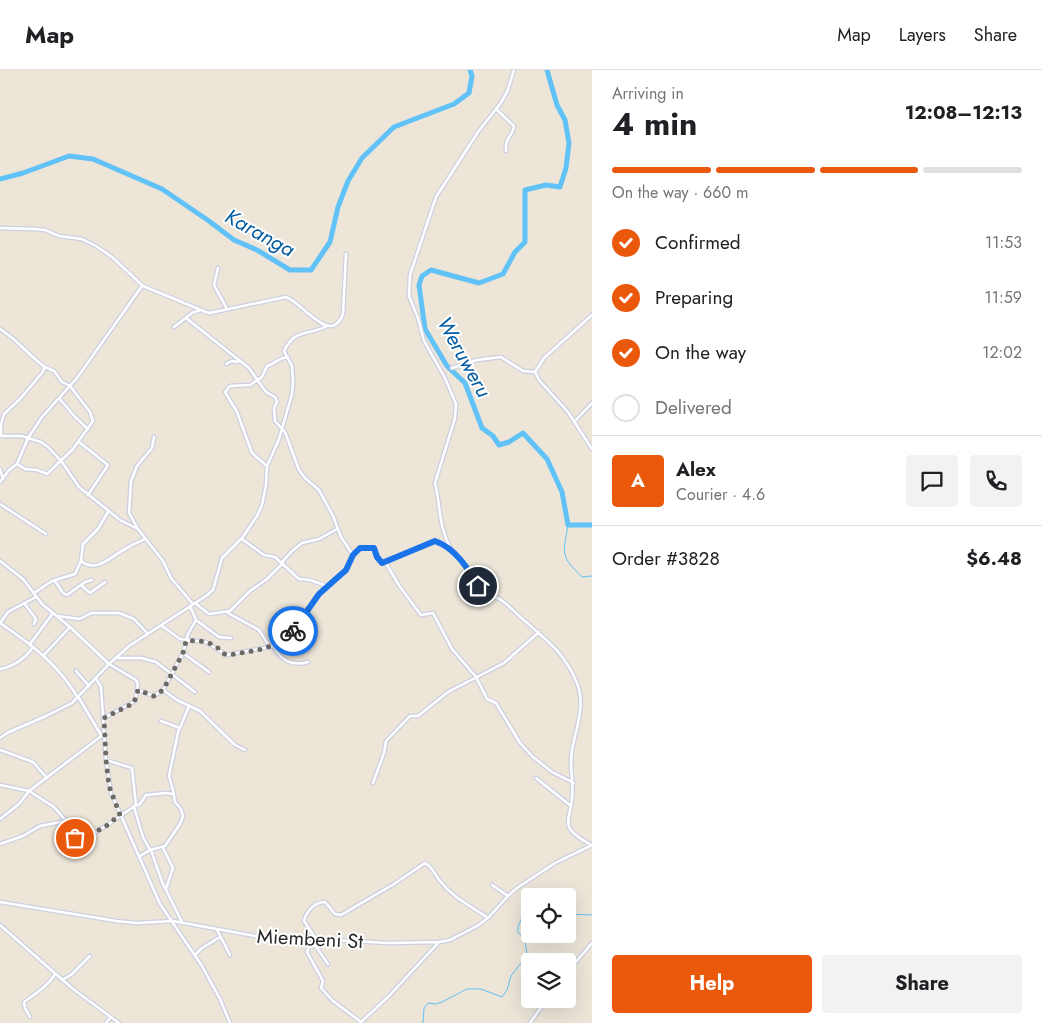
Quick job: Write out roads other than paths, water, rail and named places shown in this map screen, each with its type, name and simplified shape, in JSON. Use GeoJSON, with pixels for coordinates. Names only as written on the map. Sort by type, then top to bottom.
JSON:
{"type":"FeatureCollection","features":[{"type":"Feature","properties":{"kind":"street"},"geometry":{"type":"LineString","coordinates":[[514,70],[507,92],[497,110],[478,132],[440,191],[410,275],[409,296],[418,318],[424,341],[445,378],[456,404],[455,418],[435,483],[438,493],[439,518],[451,550],[482,590],[499,598],[538,632],[562,655],[573,674],[580,692],[580,711],[572,750],[574,783],[568,819],[569,828],[591,845]]}},
{"type":"Feature","properties":{"kind":"street"},"geometry":{"type":"LineString","coordinates":[[497,110],[514,126],[506,142],[506,151]]}},
{"type":"Feature","properties":{"kind":"street"},"geometry":{"type":"LineString","coordinates":[[0,228],[45,230],[58,236],[82,239],[112,257],[142,286],[210,313],[289,297],[313,318],[327,326]]}},
{"type":"Feature","properties":{"kind":"street"},"geometry":{"type":"LineString","coordinates":[[0,738],[6,733],[67,706],[78,698],[109,664],[129,646],[162,626],[213,590],[222,558],[242,538],[262,505],[267,466],[291,400],[293,385],[292,366],[284,352],[294,337],[303,332],[316,331],[339,322],[343,314],[346,254]]}},
{"type":"Feature","properties":{"kind":"street"},"geometry":{"type":"LineString","coordinates":[[218,268],[214,284],[227,309]]}},
{"type":"Feature","properties":{"kind":"street"},"geometry":{"type":"LineString","coordinates":[[0,482],[9,470],[17,464],[28,438],[70,386],[142,286]]}},
{"type":"Feature","properties":{"kind":"street"},"geometry":{"type":"LineString","coordinates":[[192,307],[192,313]]}},
{"type":"Feature","properties":{"kind":"street"},"geometry":{"type":"LineString","coordinates":[[174,327],[192,313],[200,310]]}},
{"type":"Feature","properties":{"kind":"street"},"geometry":{"type":"LineString","coordinates":[[592,315],[544,358],[535,372],[539,380],[561,403],[592,449]]}},
{"type":"Feature","properties":{"kind":"street"},"geometry":{"type":"LineString","coordinates":[[186,318],[249,368],[266,392],[276,398],[274,419],[285,432],[299,470],[319,490],[333,516],[337,529],[353,555]]}},
{"type":"Feature","properties":{"kind":"street"},"geometry":{"type":"LineString","coordinates":[[0,329],[45,367],[56,373],[62,382],[70,386],[92,416],[93,421],[62,462],[54,466],[46,474],[37,470],[25,470],[17,464]]}},
{"type":"Feature","properties":{"kind":"street"},"geometry":{"type":"LineString","coordinates":[[452,368],[477,360],[501,357],[523,371],[535,372]]}},
{"type":"Feature","properties":{"kind":"street"},"geometry":{"type":"LineString","coordinates":[[267,466],[252,453],[237,412],[225,392],[230,386],[248,386],[258,381],[267,366],[272,365],[278,359],[288,358]]}},
{"type":"Feature","properties":{"kind":"street"},"geometry":{"type":"LineString","coordinates":[[226,364],[232,361],[240,362]]}},
{"type":"Feature","properties":{"kind":"street"},"geometry":{"type":"LineString","coordinates":[[45,367],[20,399],[4,414],[0,436],[17,435],[44,444],[62,462],[76,483],[88,495],[124,523],[138,529]]}},
{"type":"Feature","properties":{"kind":"street"},"geometry":{"type":"LineString","coordinates":[[59,398],[74,417],[88,429]]}},
{"type":"Feature","properties":{"kind":"street"},"geometry":{"type":"LineString","coordinates":[[574,422],[592,403]]}},
{"type":"Feature","properties":{"kind":"street"},"geometry":{"type":"LineString","coordinates":[[154,437],[152,448],[137,466],[132,481],[130,513],[138,529],[163,561],[171,578],[193,604],[209,614],[227,612],[259,630],[280,657],[289,663],[302,664],[308,662]]}},
{"type":"Feature","properties":{"kind":"street"},"geometry":{"type":"LineString","coordinates":[[79,442],[108,466],[88,495]]}},
{"type":"Feature","properties":{"kind":"street"},"geometry":{"type":"LineString","coordinates":[[0,469],[3,479]]}},
{"type":"Feature","properties":{"kind":"street"},"geometry":{"type":"LineString","coordinates":[[0,504],[46,534]]}},
{"type":"Feature","properties":{"kind":"street"},"geometry":{"type":"LineString","coordinates":[[103,734],[60,672],[30,644],[0,623],[6,614],[24,604],[55,581],[75,574],[81,561],[83,544],[98,529],[108,512]]}},
{"type":"Feature","properties":{"kind":"street"},"geometry":{"type":"LineString","coordinates":[[227,612],[250,591],[267,579],[292,551],[302,543],[320,539],[337,529]]}},
{"type":"Feature","properties":{"kind":"street"},"geometry":{"type":"LineString","coordinates":[[242,538],[264,555],[274,556],[299,579],[327,586]]}},
{"type":"Feature","properties":{"kind":"street"},"geometry":{"type":"LineString","coordinates":[[81,561],[90,566],[97,565],[145,539]]}},
{"type":"Feature","properties":{"kind":"street"},"geometry":{"type":"LineString","coordinates":[[382,563],[434,541],[451,550]]}},
{"type":"Feature","properties":{"kind":"street"},"geometry":{"type":"LineString","coordinates":[[162,626],[176,637],[186,641],[206,642],[226,655],[271,646],[288,636],[319,594],[346,570],[353,555],[360,548],[374,548],[377,557],[389,568],[400,587],[421,615],[433,613],[452,649],[476,677],[487,699],[496,703],[520,743],[533,757],[552,772],[574,783]]}},
{"type":"Feature","properties":{"kind":"street"},"geometry":{"type":"LineString","coordinates":[[0,561],[23,579],[42,604],[70,627],[109,664],[136,680],[138,690],[134,703],[104,718]]}},
{"type":"Feature","properties":{"kind":"street"},"geometry":{"type":"LineString","coordinates":[[55,581],[63,593],[67,595],[92,580]]}},
{"type":"Feature","properties":{"kind":"street"},"geometry":{"type":"LineString","coordinates":[[81,585],[90,593],[105,582]]}},
{"type":"Feature","properties":{"kind":"street"},"geometry":{"type":"LineString","coordinates":[[24,604],[36,620],[34,624]]}},
{"type":"Feature","properties":{"kind":"street"},"geometry":{"type":"LineString","coordinates":[[138,690],[154,696],[163,690],[183,653],[188,634],[196,620],[193,604]]}},
{"type":"Feature","properties":{"kind":"street"},"geometry":{"type":"LineString","coordinates":[[30,644],[53,613]]}},
{"type":"Feature","properties":{"kind":"street"},"geometry":{"type":"LineString","coordinates":[[57,616],[80,619],[91,613],[118,613],[134,619],[148,634]]}},
{"type":"Feature","properties":{"kind":"street"},"geometry":{"type":"LineString","coordinates":[[196,620],[219,637],[231,638]]}},
{"type":"Feature","properties":{"kind":"street"},"geometry":{"type":"LineString","coordinates":[[43,656],[70,627]]}},
{"type":"Feature","properties":{"kind":"street"},"geometry":{"type":"LineString","coordinates":[[373,783],[384,753],[386,740],[410,716],[418,716],[448,692],[492,670],[510,658],[538,632]]}},
{"type":"Feature","properties":{"kind":"street"},"geometry":{"type":"LineString","coordinates":[[0,669],[12,666],[29,653],[33,647]]}},
{"type":"Feature","properties":{"kind":"street"},"geometry":{"type":"LineString","coordinates":[[183,653],[208,672]]}},
{"type":"Feature","properties":{"kind":"street"},"geometry":{"type":"LineString","coordinates":[[117,658],[141,658],[159,663],[170,674],[195,692]]}},
{"type":"Feature","properties":{"kind":"street"},"geometry":{"type":"LineString","coordinates":[[76,671],[89,686]]}},
{"type":"Feature","properties":{"kind":"street"},"geometry":{"type":"LineString","coordinates":[[96,679],[101,687],[104,718],[103,734],[109,786],[120,815],[160,904],[195,955],[220,998],[230,1023]]}},
{"type":"Feature","properties":{"kind":"street"},"geometry":{"type":"LineString","coordinates":[[163,690],[172,698],[203,713],[235,745],[245,750]]}},
{"type":"Feature","properties":{"kind":"street"},"geometry":{"type":"LineString","coordinates":[[140,856],[150,850],[162,848],[180,824],[183,816],[182,810],[175,802],[169,776],[179,728],[182,726],[183,718],[189,706]]}},
{"type":"Feature","properties":{"kind":"street"},"geometry":{"type":"LineString","coordinates":[[161,721],[179,728]]}},
{"type":"Feature","properties":{"kind":"street"},"geometry":{"type":"LineString","coordinates":[[0,819],[19,804],[29,791],[103,734]]}},
{"type":"Feature","properties":{"kind":"street"},"geometry":{"type":"LineString","coordinates":[[0,750],[33,762],[48,778]]}},
{"type":"Feature","properties":{"kind":"street"},"geometry":{"type":"LineString","coordinates":[[106,760],[132,768],[134,806],[143,838],[182,922]]}},
{"type":"Feature","properties":{"kind":"street"},"geometry":{"type":"LineString","coordinates":[[536,778],[571,806]]}},
{"type":"Feature","properties":{"kind":"street"},"geometry":{"type":"LineString","coordinates":[[0,785],[29,791],[54,807],[66,821],[75,838],[80,840],[106,826],[149,794],[174,794]]}},
{"type":"Feature","properties":{"kind":"street"},"geometry":{"type":"LineString","coordinates":[[0,844],[23,836],[40,826],[66,821]]}},
{"type":"Feature","properties":{"kind":"street","name":"Miembeni St"},"geometry":{"type":"LineString","coordinates":[[0,902],[129,923],[182,922],[255,936],[397,943],[439,942],[459,936],[488,918],[508,896],[555,862],[591,845]]}},
{"type":"Feature","properties":{"kind":"street"},"geometry":{"type":"LineString","coordinates":[[162,848],[173,868],[166,889]]}},
{"type":"Feature","properties":{"kind":"street"},"geometry":{"type":"LineString","coordinates":[[328,964],[315,945],[315,939],[304,922],[308,910],[320,902],[325,902],[336,914],[341,915],[394,884],[425,863],[429,864],[438,880],[455,897],[488,918]]}},
{"type":"Feature","properties":{"kind":"street"},"geometry":{"type":"LineString","coordinates":[[492,884],[508,896]]}},
{"type":"Feature","properties":{"kind":"street"},"geometry":{"type":"LineString","coordinates":[[0,925],[62,980],[119,1023]]}},
{"type":"Feature","properties":{"kind":"street"},"geometry":{"type":"LineString","coordinates":[[0,931],[4,928]]}},
{"type":"Feature","properties":{"kind":"street"},"geometry":{"type":"LineString","coordinates":[[217,930],[230,955]]}},
{"type":"Feature","properties":{"kind":"street"},"geometry":{"type":"LineString","coordinates":[[195,955],[202,948],[220,937]]}},
{"type":"Feature","properties":{"kind":"street"},"geometry":{"type":"LineString","coordinates":[[315,945],[309,947],[307,952],[323,981],[321,988],[333,1001],[360,1023],[389,996],[439,942]]}},
{"type":"Feature","properties":{"kind":"street"},"geometry":{"type":"LineString","coordinates":[[576,962],[592,943]]}},
{"type":"Feature","properties":{"kind":"street"},"geometry":{"type":"LineString","coordinates":[[62,980],[71,975],[90,956]]}},
{"type":"Feature","properties":{"kind":"street"},"geometry":{"type":"LineString","coordinates":[[30,1017],[24,1002],[38,993],[55,974]]}},
{"type":"Feature","properties":{"kind":"street"},"geometry":{"type":"LineString","coordinates":[[530,1023],[541,1008]]}},
{"type":"Feature","properties":{"kind":"street"},"geometry":{"type":"LineString","coordinates":[[106,1023],[111,1017]]}},
{"type":"Feature","properties":{"kind":"waterway","name":"Karanga"},"geometry":{"type":"LineString","coordinates":[[0,179],[23,173],[69,156],[93,159],[162,189],[234,240],[257,250],[290,270],[311,270],[330,242],[338,207],[348,181],[362,158],[394,127],[454,104],[469,93],[472,76],[470,70]]}},
{"type":"Feature","properties":{"kind":"waterway","name":"Weruweru"},"geometry":{"type":"LineString","coordinates":[[547,70],[557,105],[565,120],[569,143],[566,168],[560,187],[546,185],[525,190],[525,242],[515,252],[503,274],[479,283],[431,270],[422,276],[419,285],[425,329],[447,366],[465,383],[482,428],[493,436],[499,445],[509,442],[523,433],[547,459],[562,492],[568,525],[592,525]]}},
{"type":"Feature","properties":{"kind":"waterway"},"geometry":{"type":"LineString","coordinates":[[568,525],[564,549],[567,559],[582,577],[592,576]]}},
{"type":"Feature","properties":{"kind":"waterway"},"geometry":{"type":"LineString","coordinates":[[576,914],[592,915]]}},
{"type":"Feature","properties":{"kind":"waterway"},"geometry":{"type":"LineString","coordinates":[[521,920],[518,932],[521,935]]}},
{"type":"Feature","properties":{"kind":"waterway"},"geometry":{"type":"LineString","coordinates":[[423,1023],[424,1008],[428,1003],[436,1004],[442,1002],[467,989],[481,989],[502,997],[507,990],[511,976],[527,955],[525,943]]}}]}
